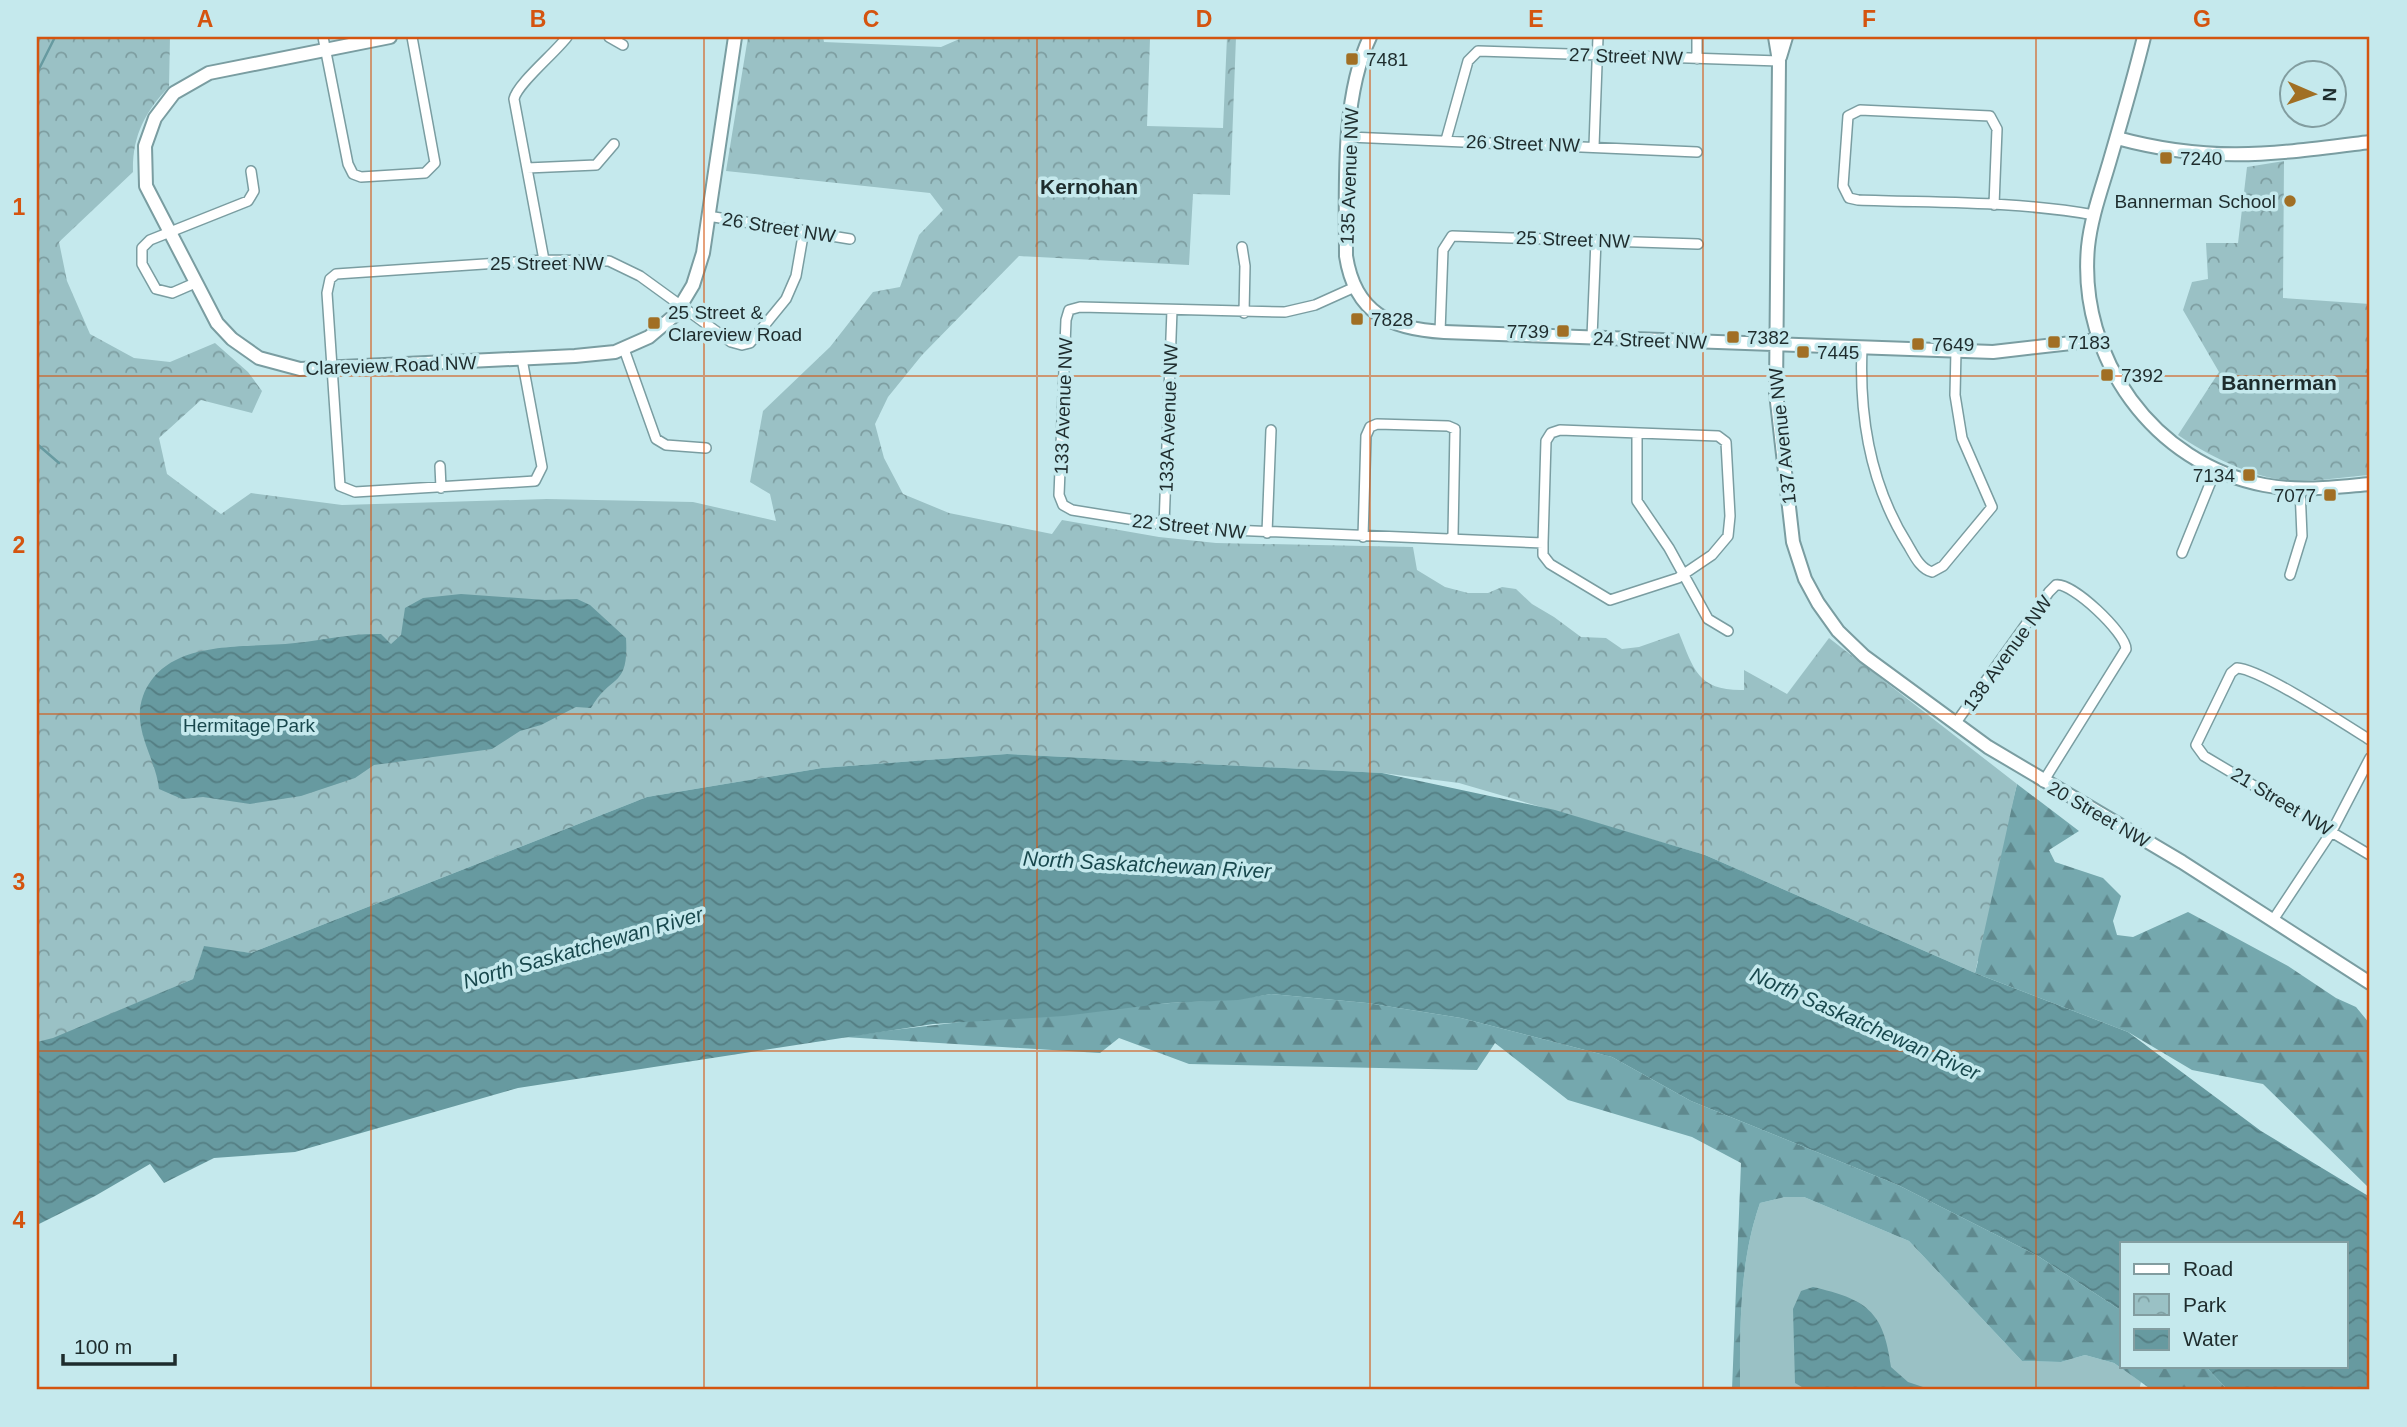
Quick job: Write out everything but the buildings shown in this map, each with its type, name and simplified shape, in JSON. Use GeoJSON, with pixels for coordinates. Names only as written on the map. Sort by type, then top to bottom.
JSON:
{"type":"FeatureCollection","features":[{"type":"Feature","properties":{"kind":"street","name":"Clareview Road NW"},"geometry":{"type":"LineString","coordinates":[[390,37],[324,43],[209,73],[190,81],[166,101],[150,127],[143,166],[149,196],[195,283],[217,323],[250,352],[279,365],[331,369],[575,356],[624,349],[659,330],[681,306],[701,265],[735,37]]}},
{"type":"Feature","properties":{"kind":"street"},"geometry":{"type":"LineString","coordinates":[[324,43],[348,164],[353,174],[365,177],[421,174],[431,170],[435,158],[412,37]]}},
{"type":"Feature","properties":{"kind":"street"},"geometry":{"type":"LineString","coordinates":[[544,260],[515,94],[567,37]]}},
{"type":"Feature","properties":{"kind":"street"},"geometry":{"type":"LineString","coordinates":[[609,37],[623,45]]}},
{"type":"Feature","properties":{"kind":"street","name":"135 Avenue NW"},"geometry":{"type":"LineString","coordinates":[[1370,37],[1355,76],[1349,137],[1346,256],[1354,287],[1373,311]]}},
{"type":"Feature","properties":{"kind":"street"},"geometry":{"type":"LineString","coordinates":[[1594,146],[1598,37]]}},
{"type":"Feature","properties":{"kind":"street"},"geometry":{"type":"LineString","coordinates":[[1697,37],[1697,59]]}},
{"type":"Feature","properties":{"kind":"street","name":"137 Avenue NW"},"geometry":{"type":"LineString","coordinates":[[1775,37],[1779,61],[1774,345],[1776,393],[1793,542],[1811,591],[1839,631]]}},
{"type":"Feature","properties":{"kind":"street","name":"137 Avenue NW"},"geometry":{"type":"LineString","coordinates":[[1779,61],[1786,37]]}},
{"type":"Feature","properties":{"kind":"street"},"geometry":{"type":"LineString","coordinates":[[2144,37],[2094,215],[2088,275],[2098,340],[2124,392],[2169,440],[2216,469],[2263,484],[2300,489],[2370,484]]}},
{"type":"Feature","properties":{"kind":"street","name":"27 Street NW"},"geometry":{"type":"LineString","coordinates":[[1446,140],[1468,61],[1474,53],[1482,51],[1779,61]]}},
{"type":"Feature","properties":{"kind":"street"},"geometry":{"type":"LineString","coordinates":[[1994,205],[1997,129],[1994,120],[1986,115],[1860,110],[1850,113],[1846,123],[1843,186],[1846,195],[1857,200],[1994,205],[2050,207],[2094,215]]}},
{"type":"Feature","properties":{"kind":"street","name":"26 Street NW"},"geometry":{"type":"LineString","coordinates":[[1349,137],[1697,152]]}},
{"type":"Feature","properties":{"kind":"street"},"geometry":{"type":"LineString","coordinates":[[2117,138],[2165,150],[2218,156],[2263,155],[2370,142]]}},
{"type":"Feature","properties":{"kind":"street"},"geometry":{"type":"LineString","coordinates":[[527,168],[596,165],[614,144]]}},
{"type":"Feature","properties":{"kind":"street"},"geometry":{"type":"LineString","coordinates":[[195,283],[168,294],[153,285],[142,264],[142,248],[150,240],[248,201],[254,191],[251,171]]}},
{"type":"Feature","properties":{"kind":"street","name":"26 Street NW"},"geometry":{"type":"LineString","coordinates":[[708,216],[850,239]]}},
{"type":"Feature","properties":{"kind":"street","name":"25 Street NW"},"geometry":{"type":"LineString","coordinates":[[331,369],[327,293],[330,279],[342,272],[544,260],[609,261],[640,276],[731,342],[742,345],[753,340],[790,293],[796,276],[804,230]]}},
{"type":"Feature","properties":{"kind":"street","name":"25 Street NW"},"geometry":{"type":"LineString","coordinates":[[1440,332],[1443,250],[1448,238],[1460,234],[1698,244]]}},
{"type":"Feature","properties":{"kind":"street"},"geometry":{"type":"LineString","coordinates":[[1592,337],[1596,240]]}},
{"type":"Feature","properties":{"kind":"street"},"geometry":{"type":"LineString","coordinates":[[1242,247],[1245,267],[1244,313]]}},
{"type":"Feature","properties":{"kind":"street"},"geometry":{"type":"LineString","coordinates":[[1172,310],[1244,313],[1305,309],[1354,287]]}},
{"type":"Feature","properties":{"kind":"street","name":"133 Avenue NW"},"geometry":{"type":"LineString","coordinates":[[1063,505],[1059,495],[1066,320],[1072,309],[1172,310]]}},
{"type":"Feature","properties":{"kind":"street","name":"133A Avenue NW"},"geometry":{"type":"LineString","coordinates":[[1164,526],[1172,310]]}},
{"type":"Feature","properties":{"kind":"street","name":"24 Street NW"},"geometry":{"type":"LineString","coordinates":[[1373,311],[1401,327],[1440,332],[1956,351],[2035,349],[2098,340]]}},
{"type":"Feature","properties":{"kind":"street"},"geometry":{"type":"LineString","coordinates":[[1862,348],[1864,423],[1877,480],[1906,541],[1922,566],[1932,572],[1943,566],[1992,508],[1970,461],[1960,431],[1955,396],[1956,351]]}},
{"type":"Feature","properties":{"kind":"street"},"geometry":{"type":"LineString","coordinates":[[624,349],[656,439],[666,445],[706,448]]}},
{"type":"Feature","properties":{"kind":"street"},"geometry":{"type":"LineString","coordinates":[[331,369],[337,479],[344,490],[355,492],[441,488],[526,483],[539,478],[541,461],[522,359]]}},
{"type":"Feature","properties":{"kind":"street"},"geometry":{"type":"LineString","coordinates":[[1363,537],[1366,436],[1370,427],[1377,424],[1448,426],[1455,429],[1453,535],[1450,539]]}},
{"type":"Feature","properties":{"kind":"street"},"geometry":{"type":"LineString","coordinates":[[1267,533],[1271,430]]}},
{"type":"Feature","properties":{"kind":"street"},"geometry":{"type":"LineString","coordinates":[[1560,430],[1637,433],[1718,436],[1726,442],[1730,516],[1728,536],[1712,555],[1683,575],[1610,600],[1550,564],[1543,555],[1546,441],[1551,433],[1560,430]]}},
{"type":"Feature","properties":{"kind":"street"},"geometry":{"type":"LineString","coordinates":[[1637,433],[1637,501],[1708,619],[1728,631]]}},
{"type":"Feature","properties":{"kind":"street"},"geometry":{"type":"LineString","coordinates":[[440,466],[441,488]]}},
{"type":"Feature","properties":{"kind":"street"},"geometry":{"type":"LineString","coordinates":[[2182,553],[2216,469]]}},
{"type":"Feature","properties":{"kind":"street"},"geometry":{"type":"LineString","coordinates":[[2290,575],[2302,536],[2300,489]]}},
{"type":"Feature","properties":{"kind":"street","name":"22 Street NW"},"geometry":{"type":"LineString","coordinates":[[1063,505],[1072,510],[1164,526],[1267,533],[1543,543]]}},
{"type":"Feature","properties":{"kind":"street","name":"138 Avenue NW"},"geometry":{"type":"LineString","coordinates":[[1955,724],[2049,592],[2060,584],[2074,590],[2122,636],[2126,645],[2122,657],[2043,782]]}},
{"type":"Feature","properties":{"kind":"street","name":"20 Street NW"},"geometry":{"type":"LineString","coordinates":[[1839,631],[1864,656],[1955,724],[2043,782],[2182,862],[2370,983]]}},
{"type":"Feature","properties":{"kind":"street","name":"21 Street NW"},"geometry":{"type":"LineString","coordinates":[[2370,740],[2316,706],[2250,671],[2237,668],[2231,673],[2196,745],[2204,756],[2370,855]]}},
{"type":"Feature","properties":{"kind":"street"},"geometry":{"type":"LineString","coordinates":[[2273,920],[2332,831],[2370,758]]}},
{"type":"Feature","properties":{"kind":"green space","name":"Hermitage Park"},"geometry":{"type":"Polygon","coordinates":[[[37,37],[170,37],[169,87],[153,105],[142,125],[135,147],[133,172],[59,242],[67,281],[90,334],[134,358],[170,362],[215,343],[248,372],[262,391],[252,413],[201,400],[159,438],[167,474],[221,514],[251,493],[342,505],[547,499],[693,502],[776,521],[770,494],[750,482],[763,411],[830,347],[873,292],[900,287],[919,235],[943,210],[930,193],[726,171],[748,37],[823,37],[824,42],[941,47],[964,37],[1150,39],[1147,126],[1223,128],[1227,37],[1236,37],[1230,195],[1193,194],[1189,265],[1019,256],[922,355],[888,397],[875,424],[884,458],[903,494],[949,513],[1052,534],[1062,520],[1159,537],[1216,543],[1413,547],[1417,570],[1445,587],[1468,593],[1488,593],[1502,587],[1516,589],[1532,604],[1581,637],[1606,638],[1622,649],[1639,647],[1679,633],[1700,676],[1717,687],[1729,689],[1744,690],[1744,670],[1787,694],[1829,638],[2017,784],[1975,973],[1705,855],[1459,783],[1382,773],[1007,754],[822,768],[647,797],[251,953],[204,947],[193,979],[51,1040],[37,1043],[37,37]]]}},
{"type":"Feature","properties":{"kind":"green space"},"geometry":{"type":"Polygon","coordinates":[[[2284,161],[2283,298],[2370,304],[2370,475],[2280,480],[2233,466],[2178,435],[2219,372],[2183,310],[2192,282],[2208,279],[2206,243],[2238,243],[2247,167],[2284,161]]]}},
{"type":"Feature","properties":{"kind":"green space"},"geometry":{"type":"Polygon","coordinates":[[[2017,784],[2079,831],[2049,850],[2055,862],[2103,878],[2121,896],[2113,921],[2117,935],[2133,937],[2188,912],[2288,966],[2336,998],[2356,1007],[2370,1024],[2370,1189],[2263,1084],[2192,1070],[2128,1032],[1975,973],[1978,961],[1809,869],[2011,808],[2017,784]]]}},
{"type":"Feature","properties":{"kind":"green space"},"geometry":{"type":"Polygon","coordinates":[[[1271,994],[1367,1003],[1461,1018],[1612,1057],[1691,1101],[1898,1185],[2038,1256],[2120,1310],[2120,1367],[2085,1355],[2061,1362],[2022,1361],[1909,1241],[1804,1197],[1785,1197],[1760,1203],[1753,1226],[1742,1295],[1740,1390],[1732,1390],[1741,1163],[1692,1137],[1568,1100],[1495,1043],[1477,1070],[1189,1064],[1119,1038],[1100,1053],[844,1037],[993,1019],[1239,999],[1271,994]]]}},
{"type":"Feature","properties":{"kind":"green space"},"geometry":{"type":"Polygon","coordinates":[[[1785,1197],[1804,1197],[1909,1241],[2022,1361],[2061,1362],[2085,1355],[2114,1363],[2141,1382],[2139,1390],[1740,1390],[1744,1272],[1760,1203],[1785,1197]]]}},
{"type":"Feature","properties":{"kind":"green space"},"geometry":{"type":"Polygon","coordinates":[[[2121,1368],[2207,1368],[2228,1390],[2152,1390],[2121,1368]]]}},
{"type":"Feature","properties":{"kind":"water"},"geometry":{"type":"Polygon","coordinates":[[[461,594],[545,600],[577,599],[590,605],[626,638],[625,666],[622,673],[605,689],[591,708],[576,707],[541,725],[520,731],[492,749],[374,765],[355,778],[301,796],[250,804],[203,797],[182,799],[159,789],[142,732],[140,708],[143,696],[154,677],[169,664],[208,650],[359,635],[381,634],[391,644],[401,635],[405,608],[423,598],[461,594]]]}},
{"type":"Feature","properties":{"kind":"water","name":"North Saskatchewan River"},"geometry":{"type":"Polygon","coordinates":[[[1007,754],[1382,773],[1555,810],[1705,855],[1975,973],[2128,1032],[2261,1131],[2370,1197],[2370,1390],[2228,1390],[2207,1368],[2348,1368],[2348,1242],[2120,1242],[2120,1310],[2038,1256],[1898,1185],[1691,1101],[1612,1057],[1461,1018],[1367,1003],[1271,994],[1238,1000],[1168,1003],[1064,1016],[933,1024],[518,1088],[295,1152],[214,1158],[164,1183],[150,1164],[37,1225],[37,1042],[53,1038],[193,979],[204,946],[251,953],[647,797],[822,768],[1007,754]]]}},
{"type":"Feature","properties":{"kind":"water"},"geometry":{"type":"Polygon","coordinates":[[[1813,1287],[1846,1297],[1869,1310],[1883,1332],[1891,1367],[1908,1382],[1932,1390],[1807,1390],[1795,1383],[1793,1309],[1801,1291],[1813,1287]]]}},
{"type":"Feature","properties":{"kind":"waterway"},"geometry":{"type":"LineString","coordinates":[[37,73],[55,37]]}},
{"type":"Feature","properties":{"kind":"waterway"},"geometry":{"type":"LineString","coordinates":[[37,444],[59,463]]}},
{"type":"Feature","properties":{"kind":"place","name":"7481"},"geometry":{"type":"Point","coordinates":[1352,59]}},
{"type":"Feature","properties":{"kind":"place","name":"7240"},"geometry":{"type":"Point","coordinates":[2166,158]}},
{"type":"Feature","properties":{"kind":"place","name":"Bannerman School"},"geometry":{"type":"Point","coordinates":[2290,201]}},
{"type":"Feature","properties":{"kind":"place","name":"7828"},"geometry":{"type":"Point","coordinates":[1357,319]}},
{"type":"Feature","properties":{"kind":"place","name":"25 Street & Clareview Road"},"geometry":{"type":"Point","coordinates":[654,323]}},
{"type":"Feature","properties":{"kind":"place","name":"7739"},"geometry":{"type":"Point","coordinates":[1563,331]}},
{"type":"Feature","properties":{"kind":"place","name":"7382"},"geometry":{"type":"Point","coordinates":[1733,337]}},
{"type":"Feature","properties":{"kind":"place","name":"7183"},"geometry":{"type":"Point","coordinates":[2054,342]}},
{"type":"Feature","properties":{"kind":"place","name":"7649"},"geometry":{"type":"Point","coordinates":[1918,344]}},
{"type":"Feature","properties":{"kind":"place","name":"7445"},"geometry":{"type":"Point","coordinates":[1803,352]}},
{"type":"Feature","properties":{"kind":"place","name":"7392"},"geometry":{"type":"Point","coordinates":[2107,375]}},
{"type":"Feature","properties":{"kind":"place","name":"7134"},"geometry":{"type":"Point","coordinates":[2249,475]}},
{"type":"Feature","properties":{"kind":"place","name":"7077"},"geometry":{"type":"Point","coordinates":[2330,495]}},
{"type":"Feature","properties":{"kind":"district","name":"Kernohan"},"geometry":{"type":"Point","coordinates":[1089,187]}},
{"type":"Feature","properties":{"kind":"district","name":"Bannerman"},"geometry":{"type":"Point","coordinates":[2279,383]}}]}
